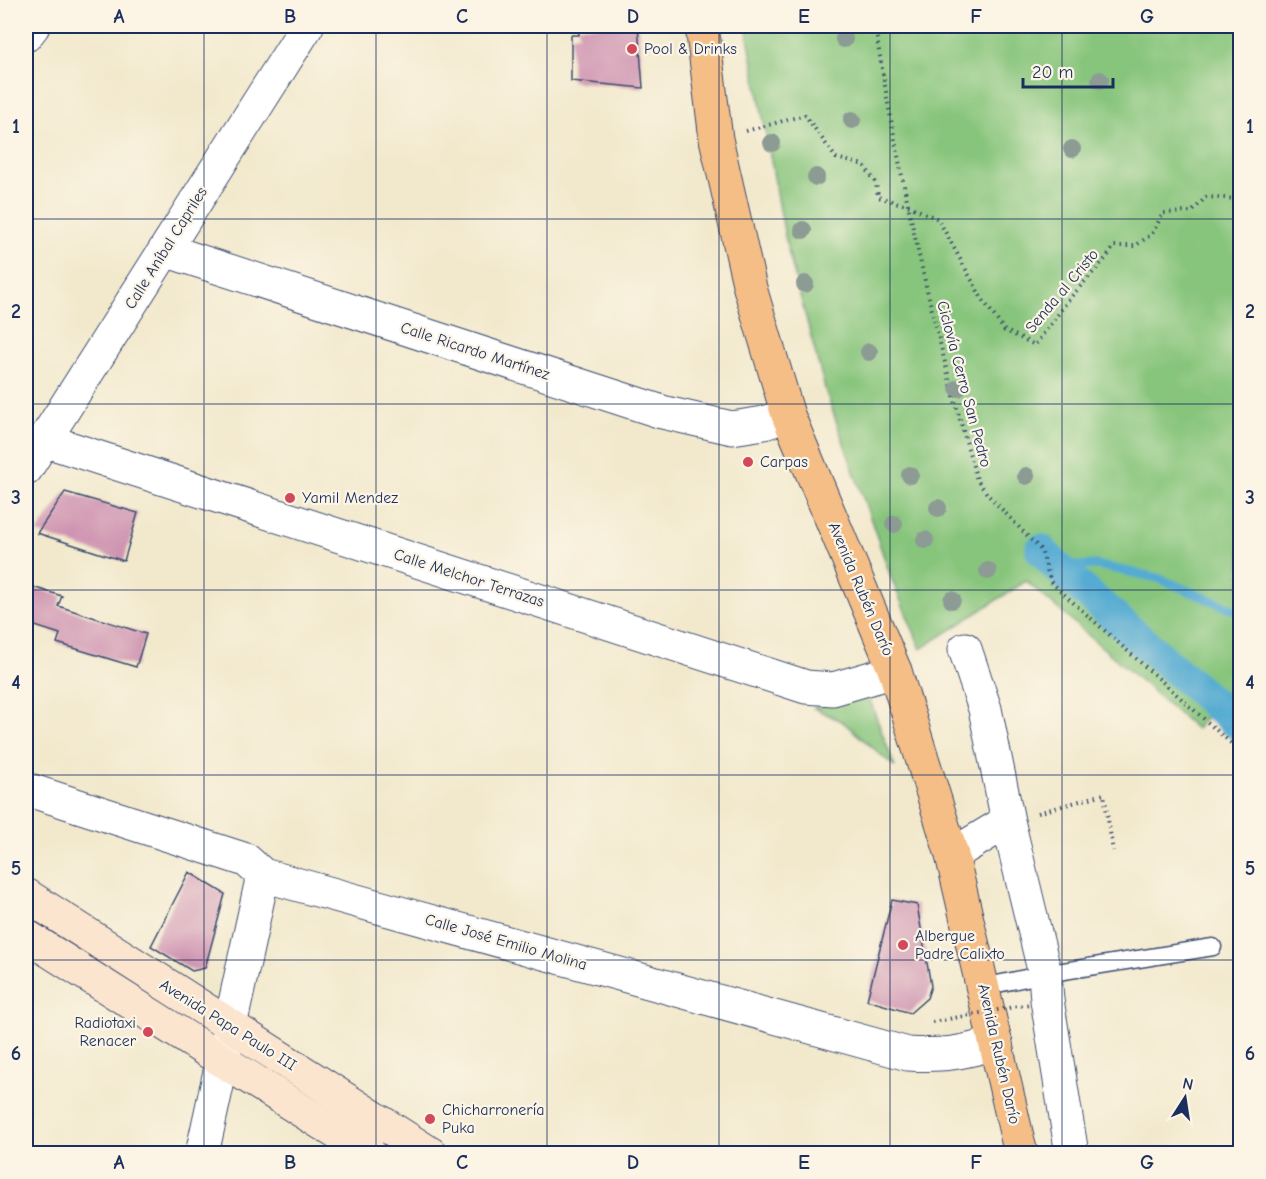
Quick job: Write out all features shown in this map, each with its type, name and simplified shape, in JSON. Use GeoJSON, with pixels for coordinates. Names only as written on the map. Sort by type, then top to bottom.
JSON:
{"type":"FeatureCollection","features":[{"type":"Feature","properties":{"kind":"highway","name":"Avenida Rubén Darío"},"geometry":{"type":"LineString","coordinates":[[702,26],[716,139],[750,288],[788,415],[895,670],[952,855],[1021,1154]]}},
{"type":"Feature","properties":{"kind":"main road","name":"Avenida Papa Paulo III"},"geometry":{"type":"LineString","coordinates":[[26,895],[431,1154]]}},
{"type":"Feature","properties":{"kind":"main road","name":"Avenida Papa Paulo III"},"geometry":{"type":"LineString","coordinates":[[26,936],[370,1154]]}},
{"type":"Feature","properties":{"kind":"main road"},"geometry":{"type":"LineString","coordinates":[[1004,1154],[1011,1105]]}},
{"type":"Feature","properties":{"kind":"street"},"geometry":{"type":"LineString","coordinates":[[26,35],[33,26]]}},
{"type":"Feature","properties":{"kind":"street","name":"Calle Aníbal Capriles"},"geometry":{"type":"LineString","coordinates":[[26,470],[307,26]]}},
{"type":"Feature","properties":{"kind":"street","name":"Calle Ricardo Martínez"},"geometry":{"type":"LineString","coordinates":[[165,250],[662,412],[732,428],[764,423],[788,415]]}},
{"type":"Feature","properties":{"kind":"street","name":"Calle Melchor Terrazas"},"geometry":{"type":"LineString","coordinates":[[44,440],[806,687],[833,689],[895,670]]}},
{"type":"Feature","properties":{"kind":"street"},"geometry":{"type":"LineString","coordinates":[[965,650],[986,709],[1008,821],[1046,974],[1047,1000],[1072,1154]]}},
{"type":"Feature","properties":{"kind":"street","name":"Calle José Emilio Molina"},"geometry":{"type":"LineString","coordinates":[[26,789],[246,860],[263,874],[908,1054],[939,1056],[962,1053],[996,1043]]}},
{"type":"Feature","properties":{"kind":"street"},"geometry":{"type":"LineString","coordinates":[[952,855],[1008,821]]}},
{"type":"Feature","properties":{"kind":"street"},"geometry":{"type":"LineString","coordinates":[[202,1154],[263,874]]}},
{"type":"Feature","properties":{"kind":"lane"},"geometry":{"type":"LineString","coordinates":[[983,987],[1046,974],[1213,947]]}},
{"type":"Feature","properties":{"kind":"path","name":"Ciclovía Cerro San Pedro"},"geometry":{"type":"LineString","coordinates":[[875,26],[885,87],[940,350],[977,480],[988,495],[1041,550],[1052,582],[1240,751]]}},
{"type":"Feature","properties":{"kind":"path"},"geometry":{"type":"LineString","coordinates":[[716,139],[805,115],[836,158],[864,165],[876,183],[878,197],[909,206]]}},
{"type":"Feature","properties":{"kind":"path","name":"Senda al Cristo"},"geometry":{"type":"LineString","coordinates":[[909,206],[938,219],[981,297],[1004,330],[1035,345],[1070,298],[1114,246],[1135,246],[1152,234],[1163,213],[1192,212],[1206,197],[1240,199]]}},
{"type":"Feature","properties":{"kind":"path"},"geometry":{"type":"LineString","coordinates":[[1008,821],[1104,794],[1113,851]]}},
{"type":"Feature","properties":{"kind":"path"},"geometry":{"type":"LineString","coordinates":[[932,1022],[1030,1004]]}},
{"type":"Feature","properties":{"kind":"green space"},"geometry":{"type":"Polygon","coordinates":[[[746,26],[1240,26],[1240,677],[1196,729],[1026,581],[921,649],[892,580],[826,392],[787,247],[746,26]]]}},
{"type":"Feature","properties":{"kind":"green space"},"geometry":{"type":"Polygon","coordinates":[[[866,690],[895,767],[843,722],[814,708],[866,690]]]}},
{"type":"Feature","properties":{"kind":"building"},"geometry":{"type":"Polygon","coordinates":[[[578,26],[638,26],[643,88],[571,81],[571,35],[579,35],[578,26]]]}},
{"type":"Feature","properties":{"kind":"building"},"geometry":{"type":"Polygon","coordinates":[[[65,492],[138,513],[124,561],[37,533],[65,492]]]}},
{"type":"Feature","properties":{"kind":"building"},"geometry":{"type":"Polygon","coordinates":[[[26,585],[62,596],[58,606],[146,634],[136,667],[57,643],[60,634],[26,623],[26,585]]]}},
{"type":"Feature","properties":{"kind":"building"},"geometry":{"type":"Polygon","coordinates":[[[189,872],[225,894],[205,968],[192,971],[151,946],[189,872]]]}},
{"type":"Feature","properties":{"kind":"building","name":"Albergue Padre Calixto"},"geometry":{"type":"Polygon","coordinates":[[[892,900],[917,905],[931,986],[927,998],[910,1013],[867,1000],[892,900]]]}},
{"type":"Feature","properties":{"kind":"waterway"},"geometry":{"type":"LineString","coordinates":[[1041,550],[1057,567],[1240,726]]}},
{"type":"Feature","properties":{"kind":"waterway"},"geometry":{"type":"LineString","coordinates":[[1057,567],[1096,565],[1158,578],[1234,610],[1240,607]]}},
{"type":"Feature","properties":{"kind":"place","name":"Pool & Drinks"},"geometry":{"type":"Point","coordinates":[632,49]}},
{"type":"Feature","properties":{"kind":"place","name":"Carpas"},"geometry":{"type":"Point","coordinates":[748,462]}},
{"type":"Feature","properties":{"kind":"place","name":"Yamil Mendez"},"geometry":{"type":"Point","coordinates":[290,498]}},
{"type":"Feature","properties":{"kind":"place","name":"Albergue Padre Calixto"},"geometry":{"type":"Point","coordinates":[903,945]}},
{"type":"Feature","properties":{"kind":"place","name":"Radiotaxi Renacer"},"geometry":{"type":"Point","coordinates":[148,1032]}},
{"type":"Feature","properties":{"kind":"place","name":"Chicharronería Puka"},"geometry":{"type":"Point","coordinates":[430,1119]}}]}
